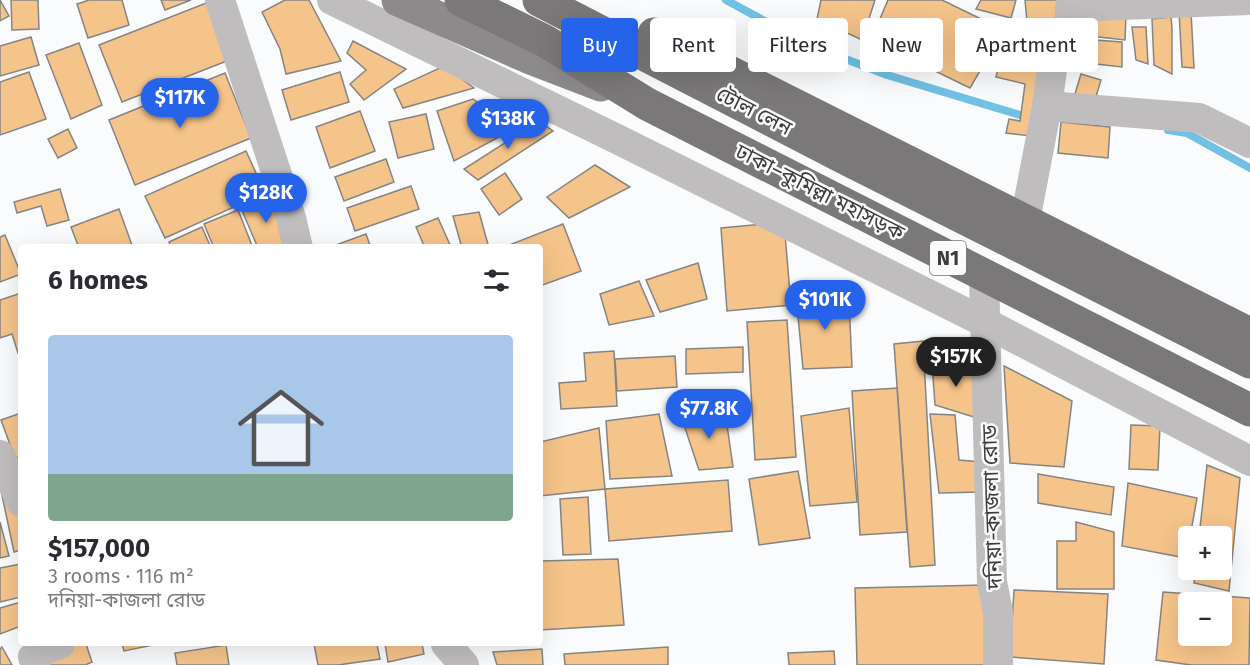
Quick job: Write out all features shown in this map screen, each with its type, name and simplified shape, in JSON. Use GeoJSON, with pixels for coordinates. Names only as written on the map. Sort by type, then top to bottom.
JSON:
{"type":"FeatureCollection","features":[{"type":"Feature","properties":{"kind":"highway","name":"ঢাকা–কুমিল্লা মহাসড়ক"},"geometry":{"type":"LineString","coordinates":[[461,0],[545,41],[647,104],[1250,410]]}},
{"type":"Feature","properties":{"kind":"highway","name":"টোল লেন"},"geometry":{"type":"LineString","coordinates":[[539,0],[841,156]]}},
{"type":"Feature","properties":{"kind":"highway"},"geometry":{"type":"LineString","coordinates":[[586,0],[1250,334]]}},
{"type":"Feature","properties":{"kind":"highway","name":"ঢাকা–কুমিল্লা মহাসড়ক"},"geometry":{"type":"LineString","coordinates":[[841,156],[1250,362]]}},
{"type":"Feature","properties":{"kind":"main road","name":"ঢাকা–কুমিল্লা মহাসড়ক"},"geometry":{"type":"LineString","coordinates":[[398,0],[528,57],[647,104]]}},
{"type":"Feature","properties":{"kind":"street"},"geometry":{"type":"LineString","coordinates":[[220,0],[297,244]]}},
{"type":"Feature","properties":{"kind":"street"},"geometry":{"type":"LineString","coordinates":[[332,0],[628,144],[986,323],[1250,461]]}},
{"type":"Feature","properties":{"kind":"street"},"geometry":{"type":"LineString","coordinates":[[1025,221],[1046,114],[1053,63],[1069,39],[1070,4],[1248,0]]}},
{"type":"Feature","properties":{"kind":"street"},"geometry":{"type":"LineString","coordinates":[[1046,114],[1199,118],[1250,143]]}},
{"type":"Feature","properties":{"kind":"street","name":"দনিয়া-কাজলা রোড"},"geometry":{"type":"LineString","coordinates":[[984,276],[992,582],[998,612],[998,665]]}},
{"type":"Feature","properties":{"kind":"street"},"geometry":{"type":"LineString","coordinates":[[9,462],[18,492]]}},
{"type":"Feature","properties":{"kind":"street"},"geometry":{"type":"LineString","coordinates":[[36,665],[33,657],[38,652],[54,646]]}},
{"type":"Feature","properties":{"kind":"street"},"geometry":{"type":"LineString","coordinates":[[448,646],[464,665]]}},
{"type":"Feature","properties":{"kind":"building"},"geometry":{"type":"Polygon","coordinates":[[[0,0],[9,16],[0,21],[0,0]]]}},
{"type":"Feature","properties":{"kind":"building"},"geometry":{"type":"Polygon","coordinates":[[[11,0],[38,0],[39,29],[12,30],[11,0]]]}},
{"type":"Feature","properties":{"kind":"building"},"geometry":{"type":"Polygon","coordinates":[[[89,0],[122,0],[129,25],[88,38],[77,4],[89,0]]]}},
{"type":"Feature","properties":{"kind":"building"},"geometry":{"type":"Polygon","coordinates":[[[161,0],[191,0],[165,10],[161,0]]]}},
{"type":"Feature","properties":{"kind":"building"},"geometry":{"type":"Polygon","coordinates":[[[214,0],[242,55],[122,102],[99,45],[214,0]]]}},
{"type":"Feature","properties":{"kind":"building"},"geometry":{"type":"Polygon","coordinates":[[[285,0],[309,0],[341,61],[286,74],[280,49],[262,12],[285,0]]]}},
{"type":"Feature","properties":{"kind":"building"},"geometry":{"type":"Polygon","coordinates":[[[821,0],[875,0],[869,18],[860,18],[860,39],[848,33],[848,18],[817,18],[821,0]]]}},
{"type":"Feature","properties":{"kind":"building"},"geometry":{"type":"Polygon","coordinates":[[[888,0],[942,0],[979,18],[955,18],[955,72],[979,72],[970,88],[937,72],[943,72],[943,18],[880,18],[888,0]]]}},
{"type":"Feature","properties":{"kind":"building"},"geometry":{"type":"Polygon","coordinates":[[[981,0],[1016,0],[1011,18],[976,9],[981,0]]]}},
{"type":"Feature","properties":{"kind":"building"},"geometry":{"type":"Polygon","coordinates":[[[1025,0],[1063,0],[1065,18],[1027,18],[1025,0]]]}},
{"type":"Feature","properties":{"kind":"building"},"geometry":{"type":"Polygon","coordinates":[[[1085,11],[1126,15],[1125,40],[1098,37],[1098,18],[1084,18],[1085,11]]]}},
{"type":"Feature","properties":{"kind":"building"},"geometry":{"type":"Polygon","coordinates":[[[1179,11],[1191,12],[1194,68],[1182,67],[1179,11]]]}},
{"type":"Feature","properties":{"kind":"building"},"geometry":{"type":"Polygon","coordinates":[[[1171,17],[1172,74],[1154,65],[1152,19],[1171,17]]]}},
{"type":"Feature","properties":{"kind":"building"},"geometry":{"type":"Polygon","coordinates":[[[1132,27],[1146,27],[1148,64],[1136,60],[1132,27]]]}},
{"type":"Feature","properties":{"kind":"building"},"geometry":{"type":"Polygon","coordinates":[[[31,37],[39,65],[0,76],[0,46],[31,37]]]}},
{"type":"Feature","properties":{"kind":"building"},"geometry":{"type":"Polygon","coordinates":[[[1098,40],[1122,42],[1122,67],[1098,64],[1098,40]]]}},
{"type":"Feature","properties":{"kind":"building"},"geometry":{"type":"Polygon","coordinates":[[[353,41],[406,69],[364,100],[350,84],[366,70],[347,53],[353,41]]]}},
{"type":"Feature","properties":{"kind":"building"},"geometry":{"type":"Polygon","coordinates":[[[79,43],[102,105],[71,119],[46,55],[79,43]]]}},
{"type":"Feature","properties":{"kind":"building"},"geometry":{"type":"Polygon","coordinates":[[[444,66],[474,88],[403,108],[394,89],[444,66]]]}},
{"type":"Feature","properties":{"kind":"building"},"geometry":{"type":"Polygon","coordinates":[[[29,72],[46,119],[0,135],[0,82],[29,72]]]}},
{"type":"Feature","properties":{"kind":"building"},"geometry":{"type":"Polygon","coordinates":[[[340,72],[349,102],[291,120],[282,90],[340,72]]]}},
{"type":"Feature","properties":{"kind":"building"},"geometry":{"type":"Polygon","coordinates":[[[997,72],[1042,72],[1032,136],[1006,133],[1009,119],[1020,121],[1025,84],[996,77],[997,72]]]}},
{"type":"Feature","properties":{"kind":"building"},"geometry":{"type":"Polygon","coordinates":[[[225,73],[251,138],[135,185],[109,120],[225,73]]]}},
{"type":"Feature","properties":{"kind":"building"},"geometry":{"type":"Polygon","coordinates":[[[1081,74],[1101,80],[1094,103],[1074,97],[1081,74]]]}},
{"type":"Feature","properties":{"kind":"building"},"geometry":{"type":"Polygon","coordinates":[[[473,99],[516,128],[454,161],[437,111],[473,99]]]}},
{"type":"Feature","properties":{"kind":"building"},"geometry":{"type":"Polygon","coordinates":[[[360,111],[375,151],[330,168],[316,127],[360,111]]]}},
{"type":"Feature","properties":{"kind":"building"},"geometry":{"type":"Polygon","coordinates":[[[426,114],[434,149],[398,158],[389,122],[426,114]]]}},
{"type":"Feature","properties":{"kind":"building"},"geometry":{"type":"Polygon","coordinates":[[[539,121],[553,131],[478,180],[464,169],[539,121]]]}},
{"type":"Feature","properties":{"kind":"building"},"geometry":{"type":"Polygon","coordinates":[[[1061,122],[1110,127],[1108,158],[1058,153],[1061,122]]]}},
{"type":"Feature","properties":{"kind":"building"},"geometry":{"type":"Polygon","coordinates":[[[68,129],[77,148],[58,158],[48,139],[68,129]]]}},
{"type":"Feature","properties":{"kind":"building"},"geometry":{"type":"Polygon","coordinates":[[[246,151],[265,193],[165,238],[145,196],[246,151]]]}},
{"type":"Feature","properties":{"kind":"building"},"geometry":{"type":"Polygon","coordinates":[[[386,159],[394,182],[344,201],[335,177],[386,159]]]}},
{"type":"Feature","properties":{"kind":"building"},"geometry":{"type":"Polygon","coordinates":[[[595,165],[630,187],[569,218],[547,197],[595,165]]]}},
{"type":"Feature","properties":{"kind":"building"},"geometry":{"type":"Polygon","coordinates":[[[505,173],[522,199],[499,215],[481,189],[505,173]]]}},
{"type":"Feature","properties":{"kind":"building"},"geometry":{"type":"Polygon","coordinates":[[[411,186],[419,209],[355,231],[347,208],[411,186]]]}},
{"type":"Feature","properties":{"kind":"building"},"geometry":{"type":"Polygon","coordinates":[[[60,189],[69,220],[47,226],[41,206],[17,213],[14,202],[60,189]]]}},
{"type":"Feature","properties":{"kind":"building"},"geometry":{"type":"Polygon","coordinates":[[[274,194],[288,244],[256,244],[241,208],[274,194]]]}},
{"type":"Feature","properties":{"kind":"building"},"geometry":{"type":"Polygon","coordinates":[[[119,209],[132,244],[77,244],[71,227],[119,209]]]}},
{"type":"Feature","properties":{"kind":"building"},"geometry":{"type":"Polygon","coordinates":[[[238,210],[251,244],[212,244],[204,224],[238,210]]]}},
{"type":"Feature","properties":{"kind":"building"},"geometry":{"type":"Polygon","coordinates":[[[479,212],[488,244],[461,244],[453,216],[479,212]]]}},
{"type":"Feature","properties":{"kind":"building"},"geometry":{"type":"Polygon","coordinates":[[[438,218],[450,244],[423,244],[416,227],[438,218]]]}},
{"type":"Feature","properties":{"kind":"building"},"geometry":{"type":"Polygon","coordinates":[[[784,222],[791,305],[727,311],[721,228],[784,222]]]}},
{"type":"Feature","properties":{"kind":"building"},"geometry":{"type":"Polygon","coordinates":[[[563,224],[581,271],[543,285],[543,244],[512,244],[563,224]]]}},
{"type":"Feature","properties":{"kind":"building"},"geometry":{"type":"Polygon","coordinates":[[[202,227],[209,244],[170,244],[169,242],[202,227]]]}},
{"type":"Feature","properties":{"kind":"building"},"geometry":{"type":"Polygon","coordinates":[[[366,234],[370,244],[339,244],[366,234]]]}},
{"type":"Feature","properties":{"kind":"building"},"geometry":{"type":"Polygon","coordinates":[[[5,235],[18,267],[18,275],[0,282],[0,237],[5,235]]]}},
{"type":"Feature","properties":{"kind":"building"},"geometry":{"type":"Polygon","coordinates":[[[698,263],[707,299],[660,312],[646,280],[698,263]]]}},
{"type":"Feature","properties":{"kind":"building"},"geometry":{"type":"Polygon","coordinates":[[[639,281],[654,316],[609,325],[600,294],[639,281]]]}},
{"type":"Feature","properties":{"kind":"building"},"geometry":{"type":"Polygon","coordinates":[[[816,286],[849,301],[852,367],[803,369],[798,316],[816,286]]]}},
{"type":"Feature","properties":{"kind":"building"},"geometry":{"type":"Polygon","coordinates":[[[18,294],[18,353],[12,334],[0,338],[0,300],[18,294]]]}},
{"type":"Feature","properties":{"kind":"building"},"geometry":{"type":"Polygon","coordinates":[[[787,320],[796,457],[755,460],[747,322],[787,320]]]}},
{"type":"Feature","properties":{"kind":"building"},"geometry":{"type":"Polygon","coordinates":[[[923,341],[935,565],[910,567],[894,344],[923,341]]]}},
{"type":"Feature","properties":{"kind":"building"},"geometry":{"type":"Polygon","coordinates":[[[743,347],[743,372],[686,374],[686,349],[743,347]]]}},
{"type":"Feature","properties":{"kind":"building"},"geometry":{"type":"Polygon","coordinates":[[[614,351],[617,406],[561,409],[559,383],[586,381],[584,353],[614,351]]]}},
{"type":"Feature","properties":{"kind":"building"},"geometry":{"type":"Polygon","coordinates":[[[675,356],[677,387],[617,391],[615,359],[675,356]]]}},
{"type":"Feature","properties":{"kind":"building"},"geometry":{"type":"Polygon","coordinates":[[[932,362],[977,366],[977,418],[935,405],[932,362]]]}},
{"type":"Feature","properties":{"kind":"building"},"geometry":{"type":"Polygon","coordinates":[[[1004,366],[1072,401],[1064,467],[1010,463],[1004,366]]]}},
{"type":"Feature","properties":{"kind":"building"},"geometry":{"type":"Polygon","coordinates":[[[897,388],[907,532],[860,535],[852,391],[897,388]]]}},
{"type":"Feature","properties":{"kind":"building"},"geometry":{"type":"Polygon","coordinates":[[[849,408],[857,502],[810,506],[801,416],[849,408]]]}},
{"type":"Feature","properties":{"kind":"building"},"geometry":{"type":"Polygon","coordinates":[[[725,411],[733,467],[699,470],[681,416],[725,411]]]}},
{"type":"Feature","properties":{"kind":"building"},"geometry":{"type":"Polygon","coordinates":[[[18,414],[18,457],[15,458],[1,420],[18,414]]]}},
{"type":"Feature","properties":{"kind":"building"},"geometry":{"type":"Polygon","coordinates":[[[659,414],[672,476],[610,479],[606,421],[659,414]]]}},
{"type":"Feature","properties":{"kind":"building"},"geometry":{"type":"Polygon","coordinates":[[[930,414],[955,415],[959,460],[982,462],[982,492],[939,493],[930,414]]]}},
{"type":"Feature","properties":{"kind":"building"},"geometry":{"type":"Polygon","coordinates":[[[1131,425],[1160,426],[1158,470],[1129,469],[1131,425]]]}},
{"type":"Feature","properties":{"kind":"building"},"geometry":{"type":"Polygon","coordinates":[[[599,428],[605,489],[543,496],[543,441],[599,428]]]}},
{"type":"Feature","properties":{"kind":"building"},"geometry":{"type":"Polygon","coordinates":[[[1207,465],[1240,478],[1232,560],[1232,526],[1200,526],[1207,465]]]}},
{"type":"Feature","properties":{"kind":"building"},"geometry":{"type":"Polygon","coordinates":[[[798,471],[810,538],[759,545],[749,479],[798,471]]]}},
{"type":"Feature","properties":{"kind":"building"},"geometry":{"type":"Polygon","coordinates":[[[1038,474],[1114,487],[1111,515],[1038,503],[1038,474]]]}},
{"type":"Feature","properties":{"kind":"building"},"geometry":{"type":"Polygon","coordinates":[[[18,479],[18,551],[14,552],[0,486],[18,479]]]}},
{"type":"Feature","properties":{"kind":"building"},"geometry":{"type":"Polygon","coordinates":[[[728,480],[732,531],[609,541],[605,489],[728,480]]]}},
{"type":"Feature","properties":{"kind":"building"},"geometry":{"type":"Polygon","coordinates":[[[1128,483],[1197,498],[1192,526],[1178,526],[1178,556],[1122,546],[1128,483]]]}},
{"type":"Feature","properties":{"kind":"building"},"geometry":{"type":"Polygon","coordinates":[[[588,497],[591,554],[563,555],[560,499],[588,497]]]}},
{"type":"Feature","properties":{"kind":"building"},"geometry":{"type":"Polygon","coordinates":[[[0,522],[9,556],[0,558],[0,522]]]}},
{"type":"Feature","properties":{"kind":"building"},"geometry":{"type":"Polygon","coordinates":[[[1076,522],[1114,532],[1114,589],[1057,589],[1057,541],[1076,541],[1076,522]]]}},
{"type":"Feature","properties":{"kind":"building"},"geometry":{"type":"Polygon","coordinates":[[[618,559],[624,625],[543,630],[543,561],[618,559]]]}},
{"type":"Feature","properties":{"kind":"building"},"geometry":{"type":"Polygon","coordinates":[[[18,565],[18,598],[0,602],[0,568],[18,565]]]}},
{"type":"Feature","properties":{"kind":"building"},"geometry":{"type":"Polygon","coordinates":[[[1194,580],[1230,580],[1229,591],[1194,583],[1194,580]]]}},
{"type":"Feature","properties":{"kind":"building"},"geometry":{"type":"Polygon","coordinates":[[[984,585],[986,665],[857,665],[855,588],[984,585]]]}},
{"type":"Feature","properties":{"kind":"building"},"geometry":{"type":"Polygon","coordinates":[[[1014,590],[1108,594],[1104,664],[1010,657],[1014,590]]]}},
{"type":"Feature","properties":{"kind":"building"},"geometry":{"type":"Polygon","coordinates":[[[1163,592],[1178,593],[1178,646],[1232,646],[1232,597],[1250,598],[1249,665],[1191,665],[1156,660],[1163,592]]]}},
{"type":"Feature","properties":{"kind":"building"},"geometry":{"type":"Polygon","coordinates":[[[18,603],[18,627],[0,634],[0,608],[18,603]]]}},
{"type":"Feature","properties":{"kind":"building"},"geometry":{"type":"Polygon","coordinates":[[[67,646],[87,646],[92,662],[85,665],[25,665],[67,646]]]}},
{"type":"Feature","properties":{"kind":"building"},"geometry":{"type":"Polygon","coordinates":[[[123,646],[148,646],[124,651],[123,646]]]}},
{"type":"Feature","properties":{"kind":"building"},"geometry":{"type":"Polygon","coordinates":[[[226,646],[229,665],[177,665],[175,653],[226,646]]]}},
{"type":"Feature","properties":{"kind":"building"},"geometry":{"type":"Polygon","coordinates":[[[314,646],[377,646],[380,659],[338,665],[318,665],[314,646]]]}},
{"type":"Feature","properties":{"kind":"building"},"geometry":{"type":"Polygon","coordinates":[[[385,646],[422,646],[424,654],[388,662],[385,646]]]}},
{"type":"Feature","properties":{"kind":"building"},"geometry":{"type":"Polygon","coordinates":[[[2,647],[12,665],[0,665],[2,647]]]}},
{"type":"Feature","properties":{"kind":"building"},"geometry":{"type":"Polygon","coordinates":[[[668,647],[668,665],[565,665],[564,654],[668,647]]]}},
{"type":"Feature","properties":{"kind":"building"},"geometry":{"type":"Polygon","coordinates":[[[542,649],[543,665],[497,665],[493,652],[542,649]]]}},
{"type":"Feature","properties":{"kind":"building"},"geometry":{"type":"Polygon","coordinates":[[[834,651],[835,665],[789,665],[788,653],[834,651]]]}},
{"type":"Feature","properties":{"kind":"waterway"},"geometry":{"type":"LineString","coordinates":[[726,0],[807,44],[887,75],[1020,115],[1031,116]]}},
{"type":"Feature","properties":{"kind":"waterway"},"geometry":{"type":"LineString","coordinates":[[1168,130],[1187,133],[1250,168]]}}]}
